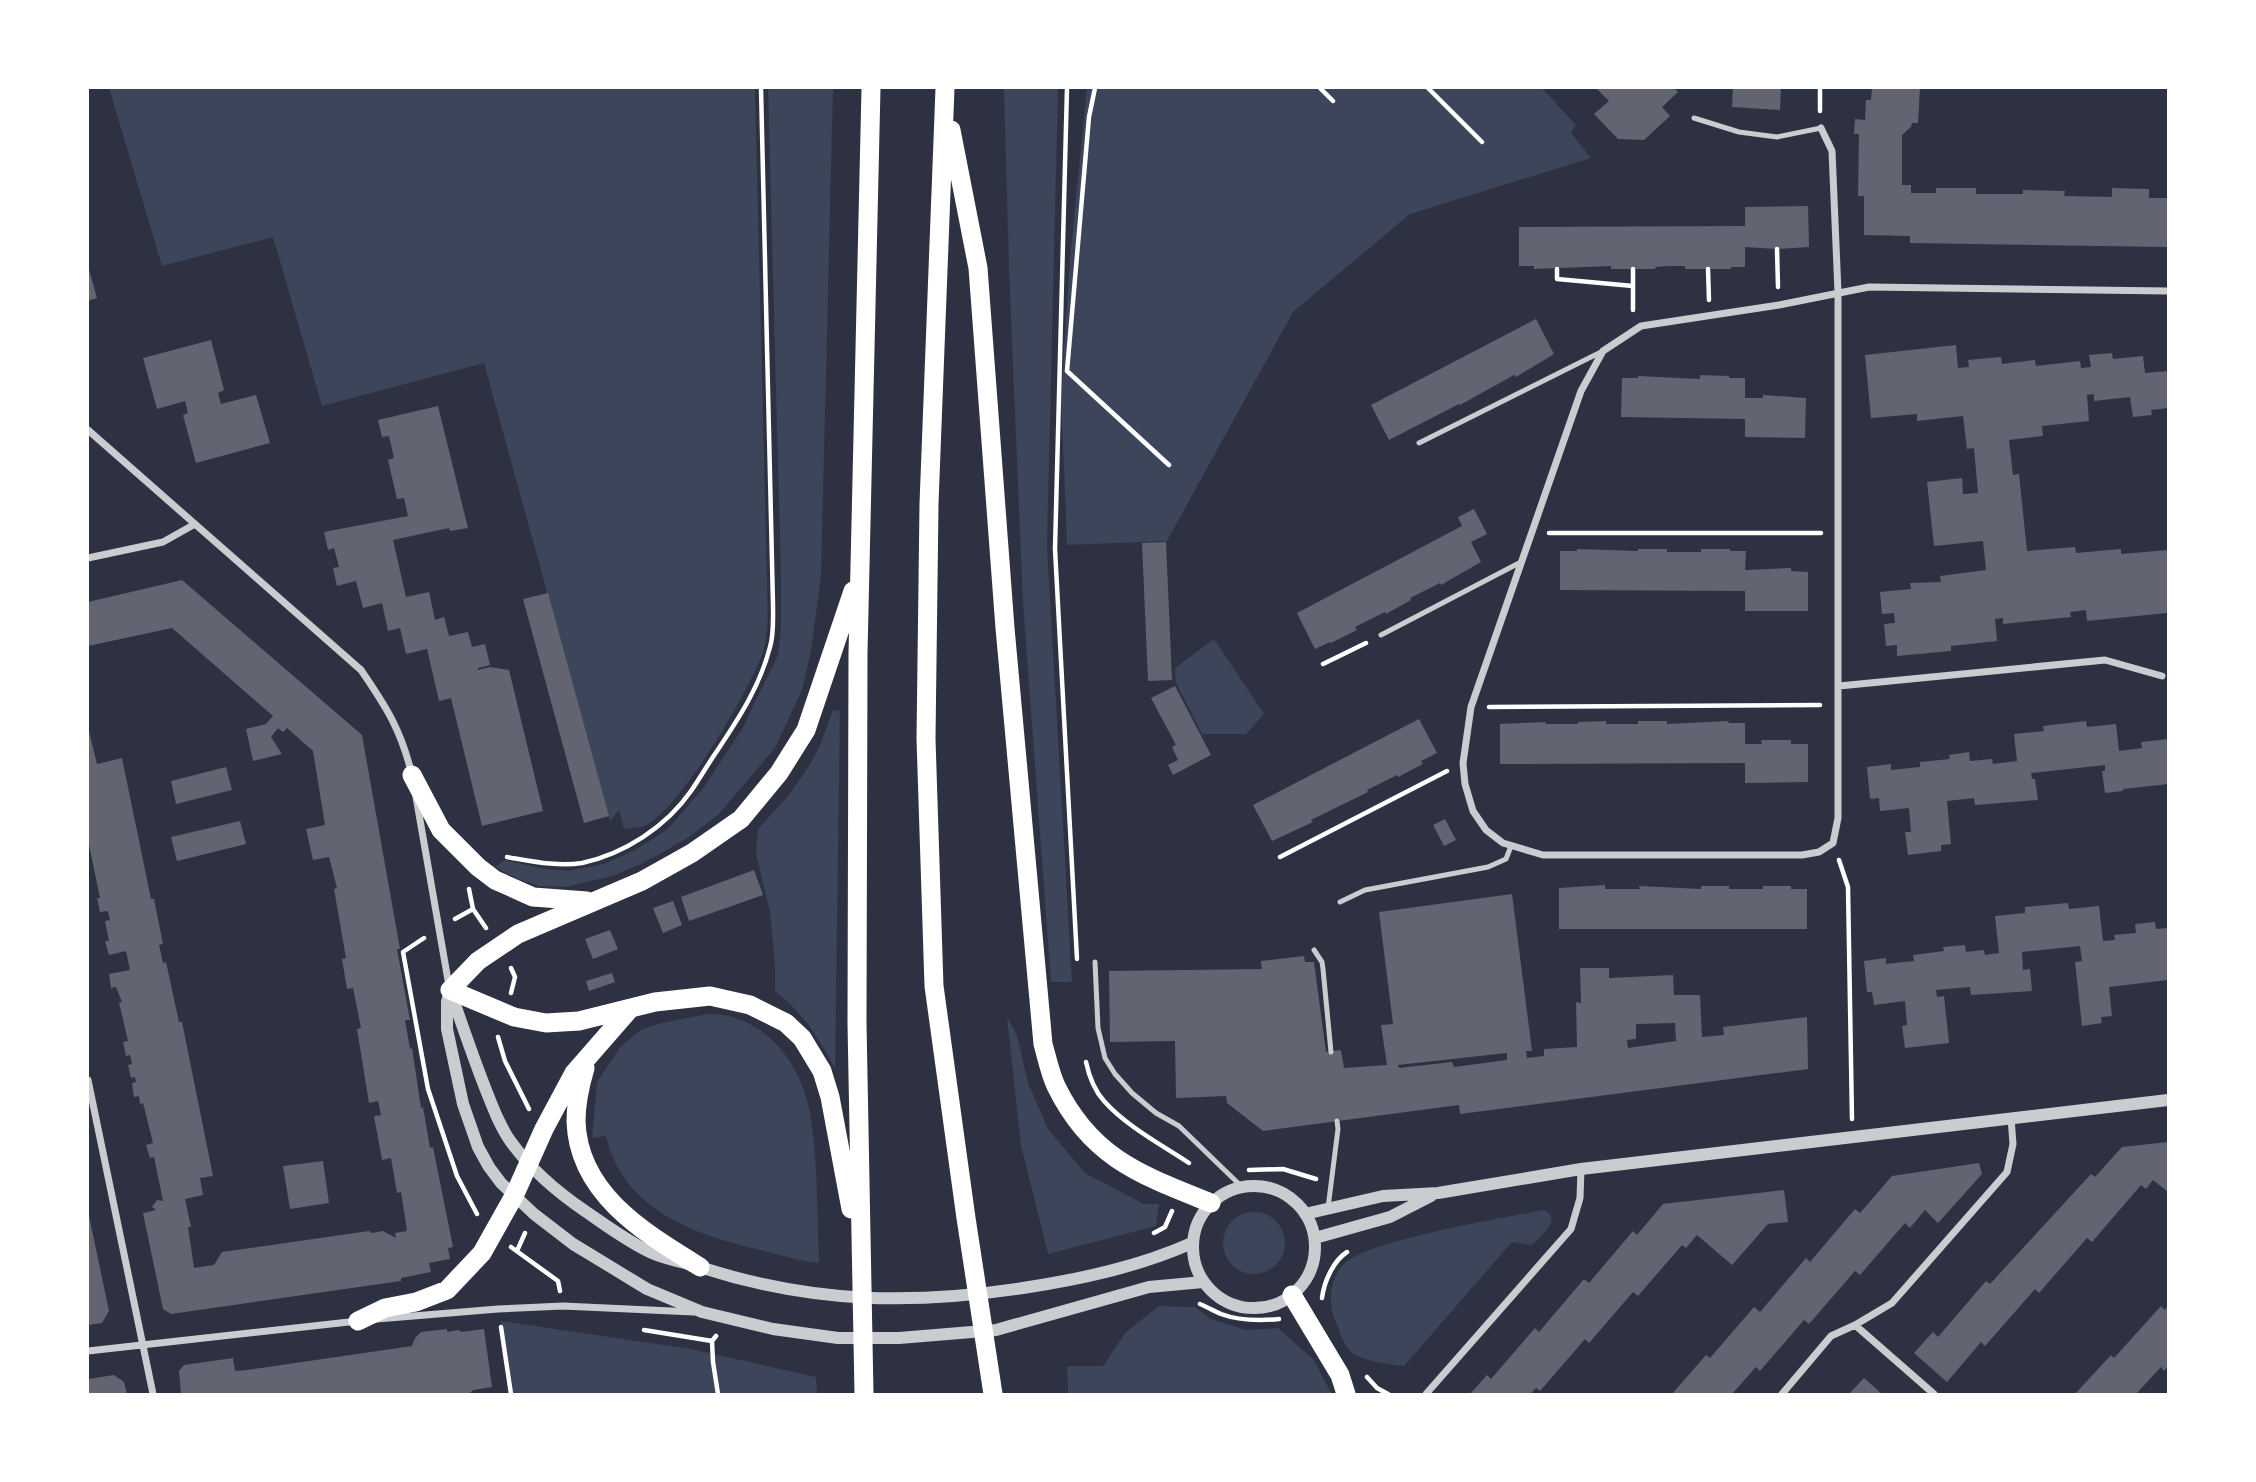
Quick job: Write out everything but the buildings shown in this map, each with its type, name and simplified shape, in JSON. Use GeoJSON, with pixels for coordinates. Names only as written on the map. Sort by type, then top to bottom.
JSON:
{"type":"FeatureCollection","features":[{"type":"Feature","properties":{"kind":"highway"},"geometry":{"type":"LineString","coordinates":[[864,1395],[858,1030],[859,573],[871,88]]}},
{"type":"Feature","properties":{"kind":"highway"},"geometry":{"type":"LineString","coordinates":[[944,92],[978,268],[1012,709],[1043,1044],[1054,1083],[1074,1119],[1097,1144],[1121,1163],[1211,1203]]}},
{"type":"Feature","properties":{"kind":"highway"},"geometry":{"type":"LineString","coordinates":[[944,92],[929,518],[926,739],[933,972],[993,1395]]}},
{"type":"Feature","properties":{"kind":"highway"},"geometry":{"type":"LineString","coordinates":[[859,573],[806,730],[779,773],[741,819],[692,853],[642,881],[508,940],[478,961],[450,990],[513,1017],[546,1023],[579,1021],[655,1002],[709,996],[750,1005],[786,1023],[802,1038],[822,1071],[830,1097],[860,1261]]}},
{"type":"Feature","properties":{"kind":"highway"},"geometry":{"type":"LineString","coordinates":[[412,775],[441,830],[478,867],[504,885],[533,897],[599,901]]}},
{"type":"Feature","properties":{"kind":"highway"},"geometry":{"type":"LineString","coordinates":[[358,1321],[385,1308],[415,1302],[447,1290],[482,1253],[514,1196],[544,1129],[574,1073],[629,1010]]}},
{"type":"Feature","properties":{"kind":"highway"},"geometry":{"type":"LineString","coordinates":[[588,1054],[578,1095],[576,1122],[590,1174],[625,1217],[699,1267]]}},
{"type":"Feature","properties":{"kind":"highway"},"geometry":{"type":"LineString","coordinates":[[1292,1295],[1340,1375],[1346,1395]]}},
{"type":"Feature","properties":{"kind":"street"},"geometry":{"type":"LineString","coordinates":[[1821,128],[1832,151],[1838,292],[1838,818],[1833,842],[1819,852],[1802,855],[1543,855],[1503,843],[1486,830],[1473,811],[1465,784],[1463,763],[1471,707],[1581,391],[1602,351],[1641,326],[1779,306],[1838,292],[1869,287],[2168,291]]}},
{"type":"Feature","properties":{"kind":"street"},"geometry":{"type":"LineString","coordinates":[[88,430],[361,670],[389,711],[405,745],[412,775],[450,990],[498,1119],[530,1164],[558,1191],[621,1236],[652,1253],[729,1277],[843,1297],[895,1300],[945,1298],[1060,1282],[1123,1268],[1192,1243]]}},
{"type":"Feature","properties":{"kind":"street"},"geometry":{"type":"LineString","coordinates":[[88,558],[163,542],[195,524]]}},
{"type":"Feature","properties":{"kind":"street"},"geometry":{"type":"LineString","coordinates":[[1839,686],[2105,660],[2162,676]]}},
{"type":"Feature","properties":{"kind":"street"},"geometry":{"type":"LineString","coordinates":[[450,990],[447,1029],[463,1104],[478,1147],[489,1167],[514,1196],[573,1244],[647,1289],[706,1314],[838,1338],[910,1338],[996,1330],[1149,1287],[1203,1282]]}},
{"type":"Feature","properties":{"kind":"street"},"geometry":{"type":"LineString","coordinates":[[88,1080],[153,1395]]}},
{"type":"Feature","properties":{"kind":"street"},"geometry":{"type":"LineString","coordinates":[[1305,1214],[1383,1196],[1438,1193],[1581,1169],[2168,1100]]}},
{"type":"Feature","properties":{"kind":"street"},"geometry":{"type":"LineString","coordinates":[[1782,1395],[1831,1336],[1892,1303],[2007,1172],[2013,1144],[2011,1118]]}},
{"type":"Feature","properties":{"kind":"street"},"geometry":{"type":"LineString","coordinates":[[1426,1395],[1571,1229],[1580,1198],[1581,1169]]}},
{"type":"Feature","properties":{"kind":"street"},"geometry":{"type":"LineString","coordinates":[[1261,1185],[1280,1191],[1297,1202],[1315,1238],[1311,1270],[1292,1295],[1274,1305],[1254,1308],[1234,1305],[1217,1296],[1203,1282],[1194,1264],[1192,1243],[1196,1224],[1211,1203],[1222,1194],[1241,1186],[1261,1185]]}},
{"type":"Feature","properties":{"kind":"street"},"geometry":{"type":"LineString","coordinates":[[1315,1238],[1390,1217],[1438,1193]]}},
{"type":"Feature","properties":{"kind":"street"},"geometry":{"type":"LineString","coordinates":[[88,1351],[358,1321],[498,1309],[563,1306],[706,1314]]}},
{"type":"Feature","properties":{"kind":"street"},"geometry":{"type":"LineString","coordinates":[[1855,1325],[1934,1395]]}},
{"type":"Feature","properties":{"kind":"lane"},"geometry":{"type":"LineString","coordinates":[[1694,118],[1740,132],[1777,137],[1821,128]]}},
{"type":"Feature","properties":{"kind":"lane"},"geometry":{"type":"LineString","coordinates":[[1419,443],[1602,351]]}},
{"type":"Feature","properties":{"kind":"lane"},"geometry":{"type":"LineString","coordinates":[[1381,635],[1522,562]]}},
{"type":"Feature","properties":{"kind":"lane"},"geometry":{"type":"LineString","coordinates":[[1339,902],[1365,890],[1488,867],[1506,859],[1511,846]]}},
{"type":"Feature","properties":{"kind":"lane"},"geometry":{"type":"LineString","coordinates":[[1314,950],[1323,968],[1331,1052]]}},
{"type":"Feature","properties":{"kind":"lane"},"geometry":{"type":"LineString","coordinates":[[1094,962],[1098,1028],[1105,1058],[1115,1074],[1156,1113],[1179,1126],[1241,1186]]}},
{"type":"Feature","properties":{"kind":"lane"},"geometry":{"type":"LineString","coordinates":[[1328,1208],[1337,1121]]}},
{"type":"Feature","properties":{"kind":"path"},"geometry":{"type":"LineString","coordinates":[[478,867],[494,854],[538,862],[580,863],[625,848],[675,810],[690,792],[758,685],[771,644],[774,605],[761,88]]}},
{"type":"Feature","properties":{"kind":"path"},"geometry":{"type":"LineString","coordinates":[[1067,88],[1055,549],[1077,969]]}},
{"type":"Feature","properties":{"kind":"path"},"geometry":{"type":"LineString","coordinates":[[1095,88],[1089,117],[1068,371],[1169,465]]}},
{"type":"Feature","properties":{"kind":"path"},"geometry":{"type":"LineString","coordinates":[[1320,88],[1333,101]]}},
{"type":"Feature","properties":{"kind":"path"},"geometry":{"type":"LineString","coordinates":[[1428,88],[1482,142]]}},
{"type":"Feature","properties":{"kind":"path"},"geometry":{"type":"LineString","coordinates":[[1777,249],[1779,306]]}},
{"type":"Feature","properties":{"kind":"path"},"geometry":{"type":"LineString","coordinates":[[1557,269],[1557,279],[1633,286]]}},
{"type":"Feature","properties":{"kind":"path"},"geometry":{"type":"LineString","coordinates":[[1632,332],[1633,269]]}},
{"type":"Feature","properties":{"kind":"path"},"geometry":{"type":"LineString","coordinates":[[1708,269],[1710,316]]}},
{"type":"Feature","properties":{"kind":"path"},"geometry":{"type":"LineString","coordinates":[[1531,533],[1839,533]]}},
{"type":"Feature","properties":{"kind":"path"},"geometry":{"type":"LineString","coordinates":[[1323,664],[1381,635]]}},
{"type":"Feature","properties":{"kind":"path"},"geometry":{"type":"LineString","coordinates":[[1471,707],[1838,705]]}},
{"type":"Feature","properties":{"kind":"path"},"geometry":{"type":"LineString","coordinates":[[1280,857],[1463,763]]}},
{"type":"Feature","properties":{"kind":"path"},"geometry":{"type":"LineString","coordinates":[[1833,842],[1848,887],[1853,1137]]}},
{"type":"Feature","properties":{"kind":"path"},"geometry":{"type":"LineString","coordinates":[[1084,1056],[1090,1079],[1104,1101],[1148,1136],[1191,1164],[1226,1171],[1283,1169],[1331,1183]]}},
{"type":"Feature","properties":{"kind":"path"},"geometry":{"type":"LineString","coordinates":[[1148,1237],[1165,1227],[1174,1205]]}},
{"type":"Feature","properties":{"kind":"path"},"geometry":{"type":"LineString","coordinates":[[493,1234],[558,1281]]}},
{"type":"Feature","properties":{"kind":"path"},"geometry":{"type":"LineString","coordinates":[[1324,1306],[1321,1295],[1329,1274],[1341,1256],[1350,1251]]}},
{"type":"Feature","properties":{"kind":"path"},"geometry":{"type":"LineString","coordinates":[[1193,1303],[1238,1319],[1287,1319]]}},
{"type":"Feature","properties":{"kind":"path"},"geometry":{"type":"LineString","coordinates":[[498,1309],[511,1395]]}},
{"type":"Feature","properties":{"kind":"path"},"geometry":{"type":"LineString","coordinates":[[706,1314],[718,1395]]}},
{"type":"Feature","properties":{"kind":"shaded area"},"geometry":{"type":"Polygon","coordinates":[[[109,88],[755,88],[767,632],[757,667],[714,745],[677,796],[646,825],[624,829],[619,810],[610,821],[484,363],[322,406],[273,237],[162,266],[109,88]]]}},
{"type":"Feature","properties":{"kind":"shaded area"},"geometry":{"type":"Polygon","coordinates":[[[768,88],[833,88],[821,576],[811,651],[802,690],[775,748],[718,815],[689,837],[639,865],[612,876],[566,887],[539,886],[495,867],[505,860],[569,871],[604,864],[637,849],[668,829],[704,787],[742,729],[778,655],[781,580],[768,88]]]}},
{"type":"Feature","properties":{"kind":"shaded area"},"geometry":{"type":"Polygon","coordinates":[[[1004,88],[1058,88],[1047,546],[1072,982],[1051,982],[1023,603],[1004,88]]]}},
{"type":"Feature","properties":{"kind":"shaded area"},"geometry":{"type":"Polygon","coordinates":[[[1087,88],[1542,88],[1576,125],[1571,133],[1591,158],[1410,214],[1293,312],[1167,541],[1067,545],[1061,395],[1070,259],[1087,88]]]}},
{"type":"Feature","properties":{"kind":"shaded area"},"geometry":{"type":"Polygon","coordinates":[[[1214,639],[1264,714],[1246,734],[1202,734],[1176,683],[1175,668],[1214,639]]]}},
{"type":"Feature","properties":{"kind":"shaded area"},"geometry":{"type":"Polygon","coordinates":[[[833,710],[840,711],[835,1069],[809,1027],[794,1008],[775,991],[770,912],[756,854],[758,829],[787,797],[808,768],[833,710]]]}},
{"type":"Feature","properties":{"kind":"shaded area"},"geometry":{"type":"Polygon","coordinates":[[[708,1014],[728,1016],[762,1031],[788,1059],[798,1076],[813,1131],[819,1263],[732,1243],[663,1214],[644,1200],[627,1182],[615,1161],[606,1136],[592,1138],[597,1082],[621,1046],[641,1030],[657,1024],[708,1014]]]}},
{"type":"Feature","properties":{"kind":"shaded area"},"geometry":{"type":"Polygon","coordinates":[[[1007,1017],[1017,1035],[1028,1083],[1048,1129],[1085,1173],[1144,1204],[1159,1204],[1156,1226],[1048,1254],[1021,1146],[1007,1017]]]}},
{"type":"Feature","properties":{"kind":"shaded area"},"geometry":{"type":"Polygon","coordinates":[[[1543,1210],[1551,1217],[1545,1232],[1532,1245],[1512,1242],[1404,1366],[1366,1359],[1348,1349],[1334,1318],[1331,1302],[1334,1279],[1343,1265],[1378,1247],[1406,1239],[1543,1210]]]}},
{"type":"Feature","properties":{"kind":"shaded area"},"geometry":{"type":"Polygon","coordinates":[[[1254,1212],[1276,1221],[1285,1243],[1276,1265],[1254,1274],[1232,1265],[1223,1243],[1232,1221],[1254,1212]]]}},
{"type":"Feature","properties":{"kind":"shaded area"},"geometry":{"type":"Polygon","coordinates":[[[1159,1306],[1195,1307],[1211,1319],[1246,1330],[1278,1328],[1313,1359],[1332,1394],[1068,1394],[1067,1366],[1103,1366],[1125,1333],[1159,1306]]]}},
{"type":"Feature","properties":{"kind":"shaded area"},"geometry":{"type":"Polygon","coordinates":[[[501,1321],[691,1349],[816,1377],[817,1394],[512,1394],[501,1321]]]}}]}
